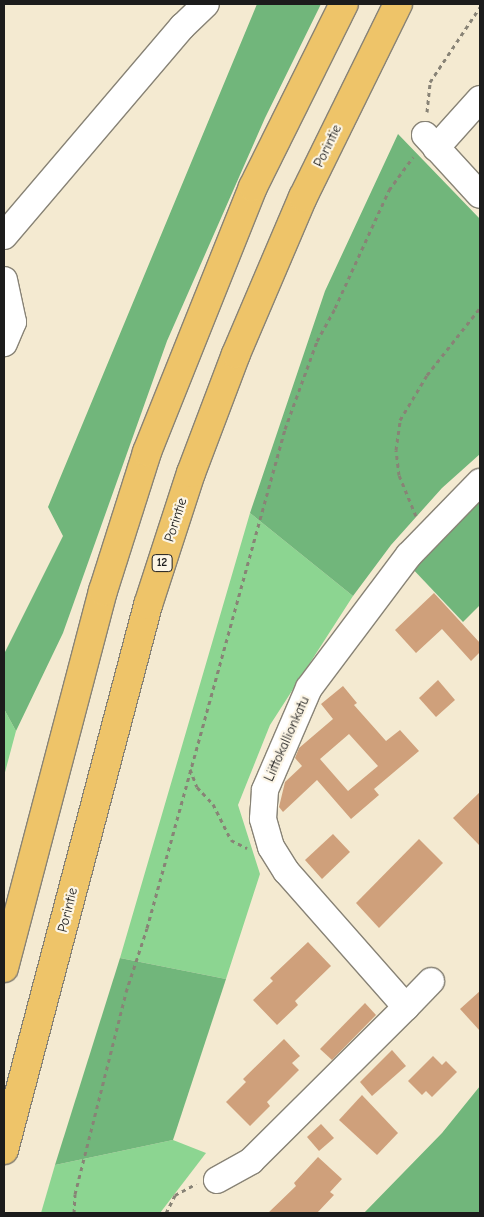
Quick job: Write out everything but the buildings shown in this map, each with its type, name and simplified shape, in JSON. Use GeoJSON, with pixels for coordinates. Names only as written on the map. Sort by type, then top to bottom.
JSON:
{"type":"FeatureCollection","features":[{"type":"Feature","properties":{"kind":"highway"},"geometry":{"type":"LineString","coordinates":[[4,968],[103,591],[147,452],[254,187],[344,4]]}},
{"type":"Feature","properties":{"kind":"highway","name":"Porintie"},"geometry":{"type":"LineString","coordinates":[[4,1150],[148,604],[191,474],[236,354],[303,197],[398,4]]}},
{"type":"Feature","properties":{"kind":"street"},"geometry":{"type":"LineString","coordinates":[[4,236],[182,27],[206,4]]}},
{"type":"Feature","properties":{"kind":"street"},"geometry":{"type":"LineString","coordinates":[[480,99],[430,141],[480,195]]}},
{"type":"Feature","properties":{"kind":"street"},"geometry":{"type":"LineString","coordinates":[[4,280],[13,322],[4,343]]}},
{"type":"Feature","properties":{"kind":"street","name":"Liittokallionkatu"},"geometry":{"type":"LineString","coordinates":[[406,1007],[291,877],[271,848],[264,819],[265,790],[309,688],[361,616],[427,536],[480,482]]}},
{"type":"Feature","properties":{"kind":"street"},"geometry":{"type":"LineString","coordinates":[[217,1180],[251,1161],[431,981]]}},
{"type":"Feature","properties":{"kind":"path"},"geometry":{"type":"LineString","coordinates":[[74,1213],[75,1194],[126,992],[284,429],[317,341],[335,308],[390,190],[403,167],[430,141],[430,82],[480,7]]}},
{"type":"Feature","properties":{"kind":"path"},"geometry":{"type":"LineString","coordinates":[[427,536],[406,495],[400,474],[396,450],[400,420],[426,375],[480,308]]}},
{"type":"Feature","properties":{"kind":"path"},"geometry":{"type":"LineString","coordinates":[[190,768],[197,787],[213,804],[231,840],[242,847],[271,848]]}},
{"type":"Feature","properties":{"kind":"path"},"geometry":{"type":"LineString","coordinates":[[166,1213],[175,1195],[190,1185],[217,1180]]}},
{"type":"Feature","properties":{"kind":"green space"},"geometry":{"type":"Polygon","coordinates":[[[257,4],[321,4],[265,118],[167,341],[63,633],[16,731],[4,709],[4,654],[63,536],[48,507],[257,4]]]}},
{"type":"Feature","properties":{"kind":"green space"},"geometry":{"type":"Polygon","coordinates":[[[398,134],[480,219],[480,454],[442,488],[391,545],[353,596],[250,513],[325,291],[398,134]]]}},
{"type":"Feature","properties":{"kind":"green space"},"geometry":{"type":"Polygon","coordinates":[[[480,496],[480,605],[463,622],[409,565],[480,496]]]}},
{"type":"Feature","properties":{"kind":"green space"},"geometry":{"type":"Polygon","coordinates":[[[250,513],[353,596],[270,725],[238,805],[260,874],[226,979],[120,958],[250,513]]]}},
{"type":"Feature","properties":{"kind":"green space"},"geometry":{"type":"Polygon","coordinates":[[[4,709],[16,731],[4,776],[4,709]]]}},
{"type":"Feature","properties":{"kind":"green space"},"geometry":{"type":"Polygon","coordinates":[[[120,958],[226,979],[173,1140],[55,1165],[120,958]]]}},
{"type":"Feature","properties":{"kind":"green space"},"geometry":{"type":"Polygon","coordinates":[[[480,1086],[480,1213],[364,1213],[442,1133],[480,1086]]]}},
{"type":"Feature","properties":{"kind":"green space"},"geometry":{"type":"Polygon","coordinates":[[[173,1140],[206,1153],[160,1213],[41,1213],[55,1165],[173,1140]]]}}]}
